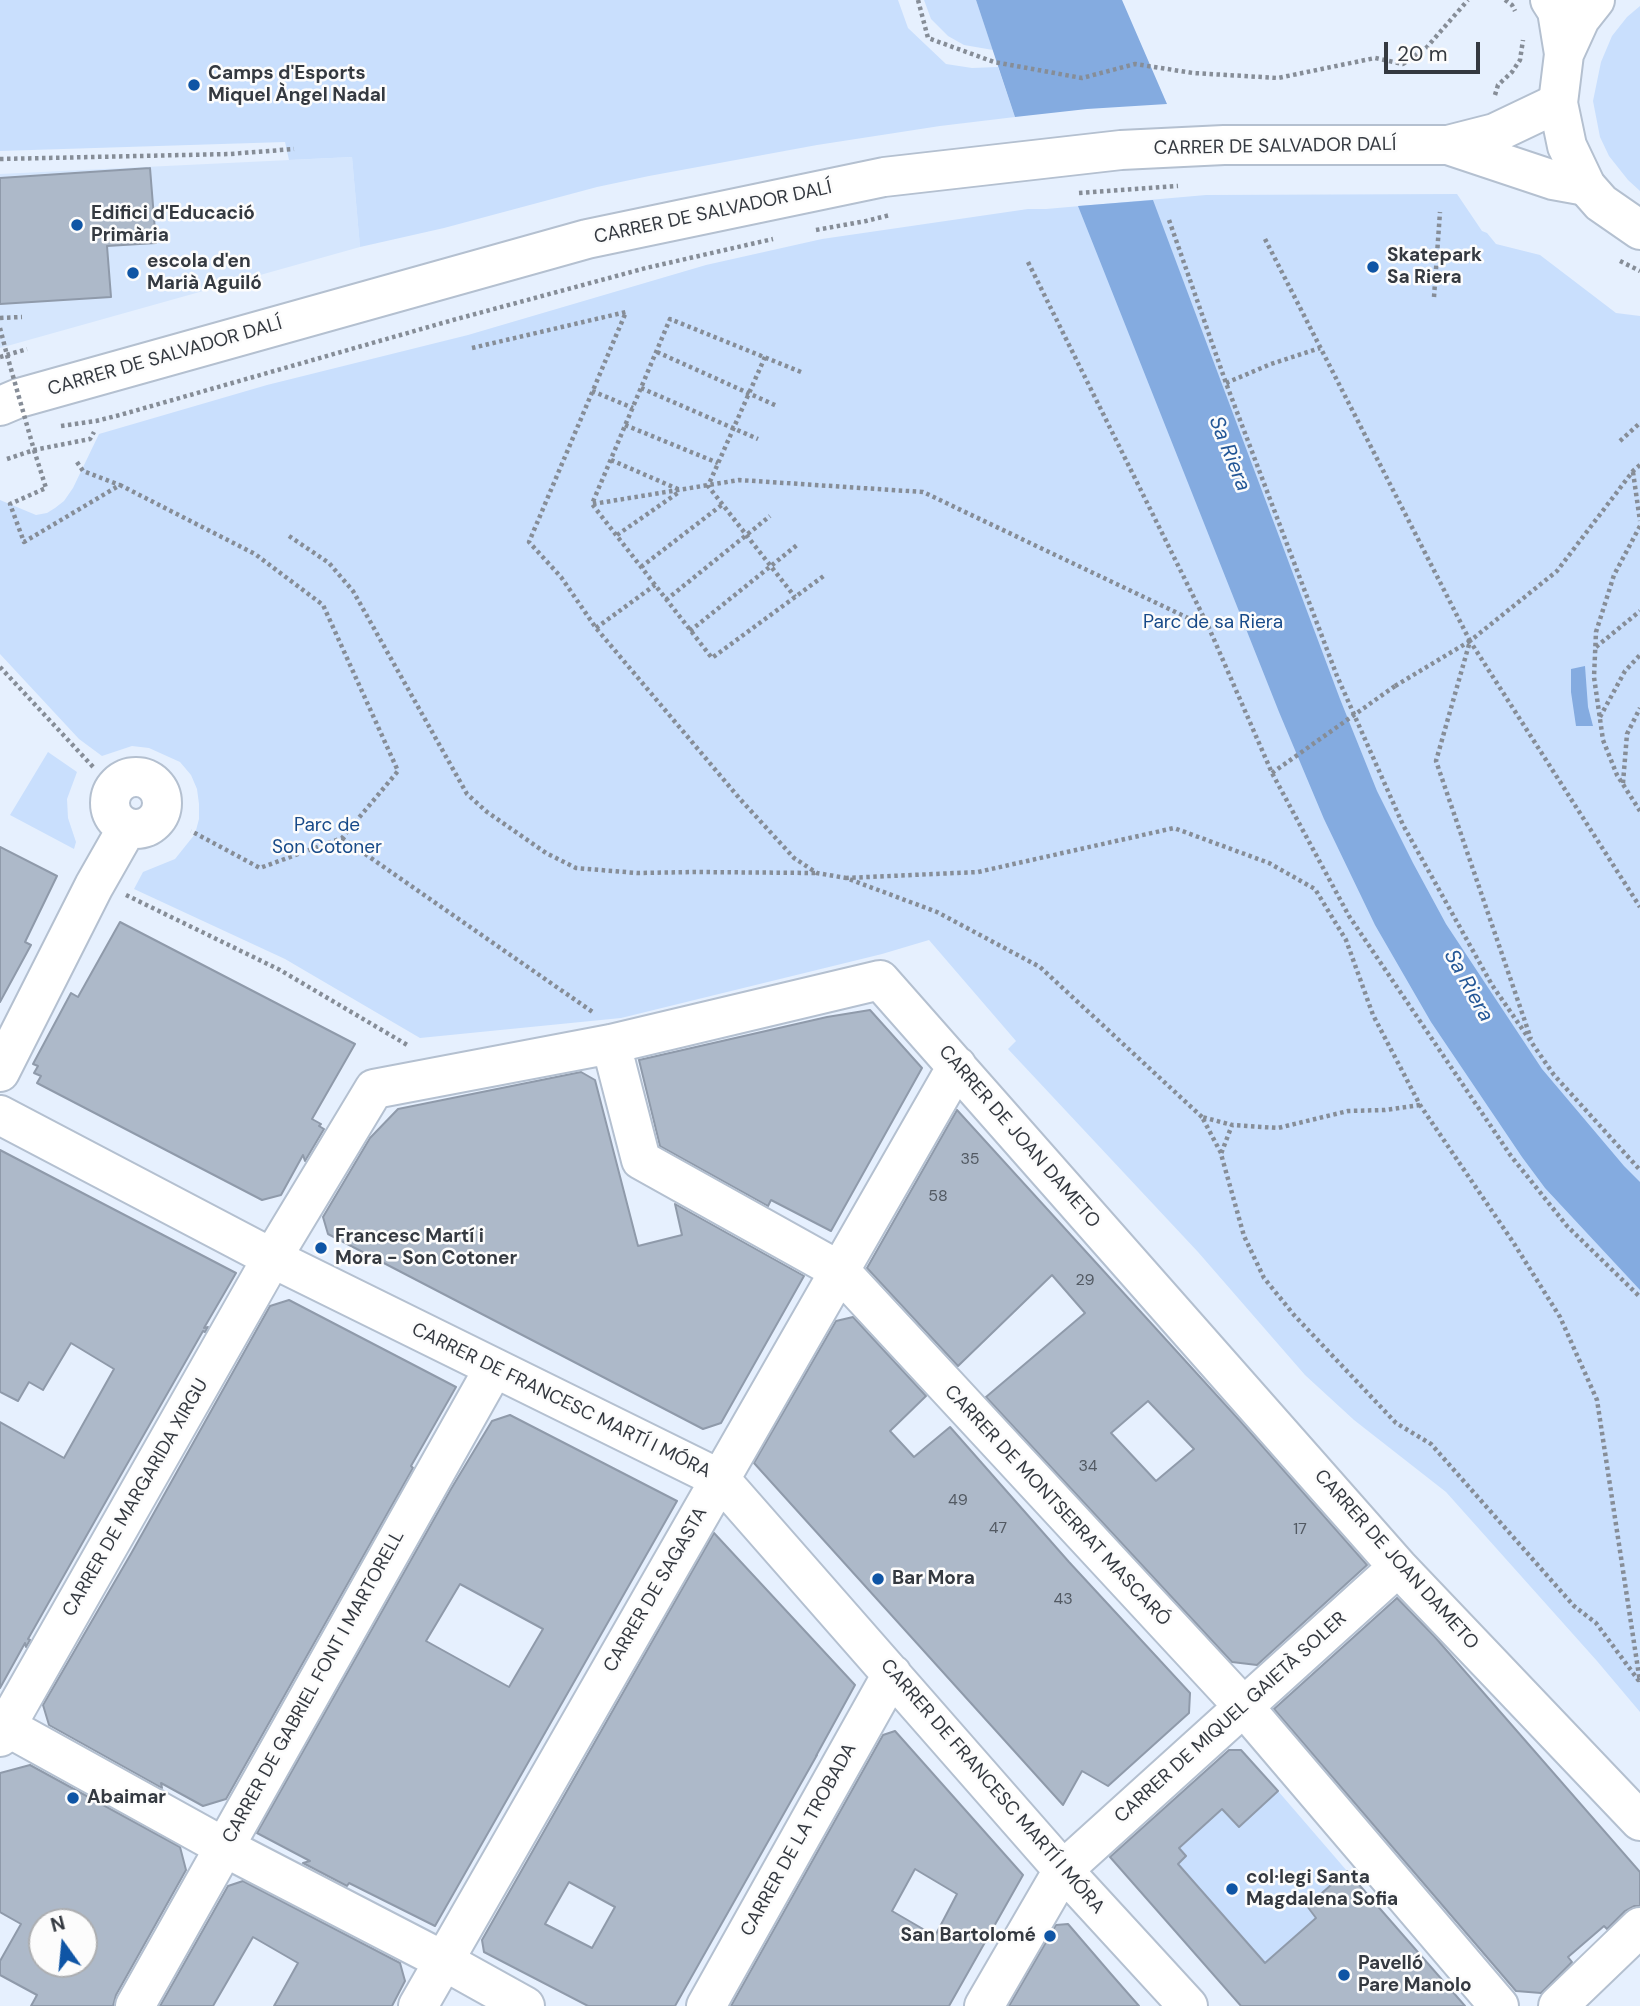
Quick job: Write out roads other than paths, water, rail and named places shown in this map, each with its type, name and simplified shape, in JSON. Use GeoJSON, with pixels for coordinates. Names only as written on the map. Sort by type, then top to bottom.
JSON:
{"type":"FeatureCollection","features":[{"type":"Feature","properties":{"kind":"street"},"geometry":{"type":"LineString","coordinates":[[1564,54],[1580,19],[1595,0]]}},
{"type":"Feature","properties":{"kind":"street"},"geometry":{"type":"LineString","coordinates":[[1535,9],[1557,11],[1564,54],[1558,103],[1567,146],[1586,186],[1601,203],[1640,230]]}},
{"type":"Feature","properties":{"kind":"street","name":"CARRER DE SALVADOR DALÍ"},"geometry":{"type":"LineString","coordinates":[[0,406],[19,398],[587,239],[884,177],[1121,150],[1224,145],[1448,145],[1495,133],[1558,103]]}},
{"type":"Feature","properties":{"kind":"street","name":"CARRER DE SALVADOR DALÍ"},"geometry":{"type":"LineString","coordinates":[[1448,145],[1553,180],[1586,186]]}},
{"type":"Feature","properties":{"kind":"street"},"geometry":{"type":"LineString","coordinates":[[0,1072],[94,886],[127,828]]}},
{"type":"Feature","properties":{"kind":"street","name":"CARRER DE JOAN DAMETO"},"geometry":{"type":"LineString","coordinates":[[272,1258],[374,1089],[608,1032],[880,980],[1398,1567],[1640,1821]]}},
{"type":"Feature","properties":{"kind":"street","name":"CARRER DE MONTSERRAT MASCARÓ"},"geometry":{"type":"LineString","coordinates":[[608,1032],[641,1160],[840,1271],[1244,1707],[1499,2006]]}},
{"type":"Feature","properties":{"kind":"street","name":"CARRER DE SAGASTA"},"geometry":{"type":"LineString","coordinates":[[418,2006],[957,1066]]}},
{"type":"Feature","properties":{"kind":"street","name":"CARRER DE FRANCESC MARTÍ I MÓRA"},"geometry":{"type":"LineString","coordinates":[[0,1115],[272,1258],[720,1479],[1063,1870],[1188,2006]]}},
{"type":"Feature","properties":{"kind":"street","name":"CARRER DE MARGARIDA XIRGU"},"geometry":{"type":"LineString","coordinates":[[2,1729],[272,1258]]}},
{"type":"Feature","properties":{"kind":"street","name":"CARRER DE GABRIEL FONT I MARTORELL"},"geometry":{"type":"LineString","coordinates":[[135,2006],[494,1368]]}},
{"type":"Feature","properties":{"kind":"street","name":"CARRER DE MIQUEL GAIETÀ SOLER"},"geometry":{"type":"LineString","coordinates":[[984,2006],[1063,1870],[1398,1567]]}},
{"type":"Feature","properties":{"kind":"street","name":"CARRER DE LA TROBADA"},"geometry":{"type":"LineString","coordinates":[[706,2006],[892,1674]]}},
{"type":"Feature","properties":{"kind":"street"},"geometry":{"type":"LineString","coordinates":[[2,1729],[525,2006]]}},
{"type":"Feature","properties":{"kind":"street"},"geometry":{"type":"LineString","coordinates":[[1558,2006],[1640,1927]]}},
{"type":"Feature","properties":{"kind":"water"},"geometry":{"type":"Polygon","coordinates":[[[976,0],[1122,0],[1167,104],[1015,117],[976,0]]]}},
{"type":"Feature","properties":{"kind":"water","name":"Sa Riera"},"geometry":{"type":"Polygon","coordinates":[[[1153,200],[1377,791],[1446,924],[1542,1069],[1640,1182],[1640,1290],[1545,1188],[1431,1022],[1375,925],[1324,819],[1078,206],[1153,200]]]}},
{"type":"Feature","properties":{"kind":"water"},"geometry":{"type":"Polygon","coordinates":[[[1585,666],[1588,707],[1593,726],[1576,726],[1571,669],[1585,666]]]}},
{"type":"Feature","properties":{"kind":"place","name":"Camps d'Esports Miquel Àngel Nadal"},"geometry":{"type":"Point","coordinates":[194,85]}},
{"type":"Feature","properties":{"kind":"place","name":"Edifici d'Educació Primària"},"geometry":{"type":"Point","coordinates":[77,225]}},
{"type":"Feature","properties":{"kind":"place","name":"Skatepark Sa Riera"},"geometry":{"type":"Point","coordinates":[1373,267]}},
{"type":"Feature","properties":{"kind":"place","name":"escola d'en Marià Aguiló"},"geometry":{"type":"Point","coordinates":[133,273]}},
{"type":"Feature","properties":{"kind":"place","name":"Francesc Martí i Mora - Son Cotoner"},"geometry":{"type":"Point","coordinates":[321,1248]}},
{"type":"Feature","properties":{"kind":"place","name":"Bar Mora"},"geometry":{"type":"Point","coordinates":[878,1579]}},
{"type":"Feature","properties":{"kind":"place","name":"Abaimar"},"geometry":{"type":"Point","coordinates":[73,1798]}},
{"type":"Feature","properties":{"kind":"place","name":"col·legi Santa Magdalena Sofia"},"geometry":{"type":"Point","coordinates":[1232,1889]}},
{"type":"Feature","properties":{"kind":"place","name":"San Bartolomé"},"geometry":{"type":"Point","coordinates":[1050,1936]}},
{"type":"Feature","properties":{"kind":"place","name":"Pavelló Pare Manolo"},"geometry":{"type":"Point","coordinates":[1344,1975]}},
{"type":"Feature","properties":{"kind":"park label","name":"Parc de sa Riera"},"geometry":{"type":"Point","coordinates":[1213,623]}},
{"type":"Feature","properties":{"kind":"park label","name":"Parc de Son Cotoner"},"geometry":{"type":"Point","coordinates":[327,837]}}]}
